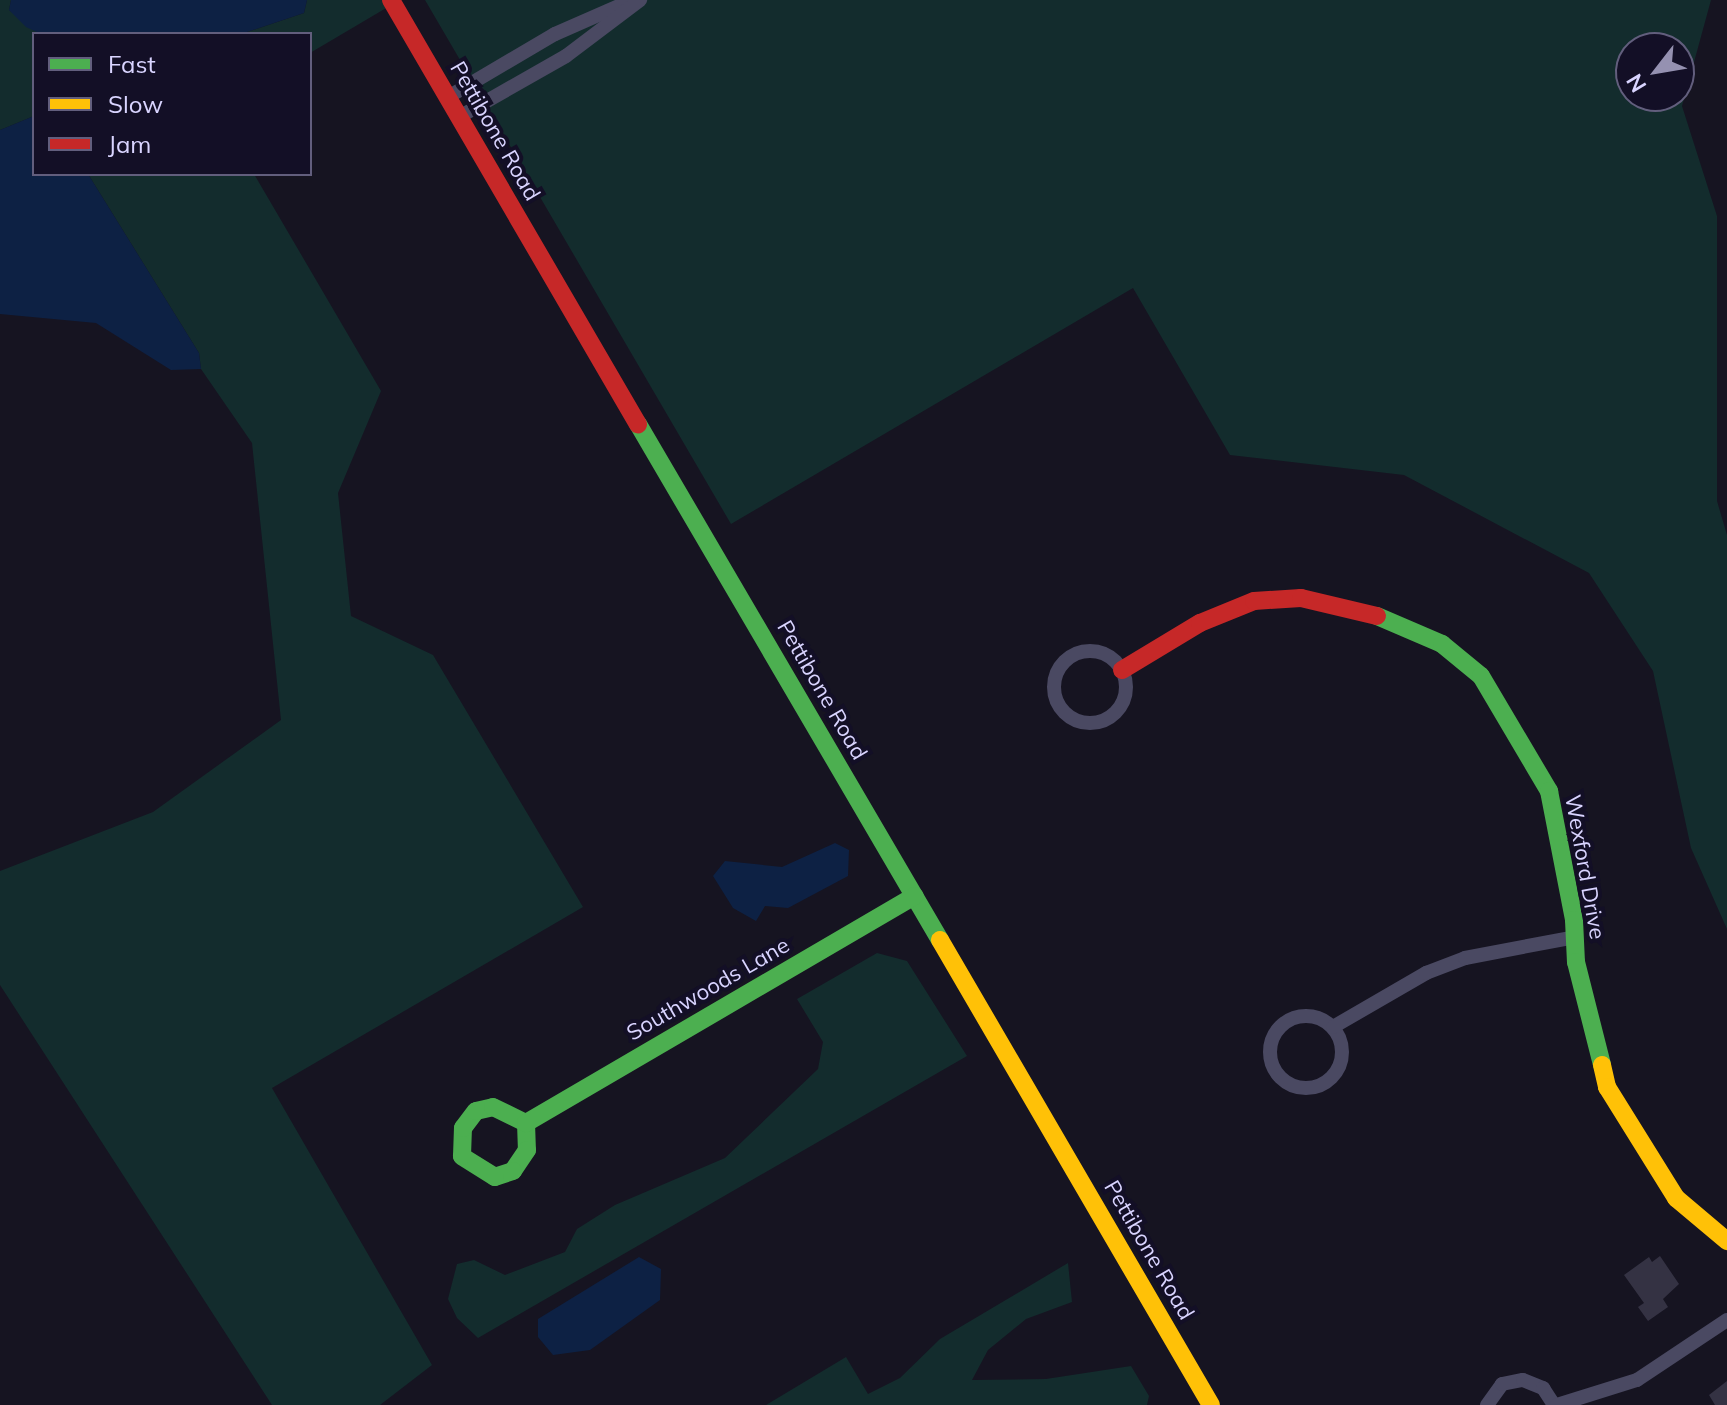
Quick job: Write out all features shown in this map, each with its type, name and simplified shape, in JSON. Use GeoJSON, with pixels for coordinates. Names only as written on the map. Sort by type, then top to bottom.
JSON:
{"type":"FeatureCollection","features":[{"type":"Feature","properties":{"kind":"street","name":"Pettibone Road"},"geometry":{"type":"LineString","coordinates":[[391,0],[1211,1405]]}},
{"type":"Feature","properties":{"kind":"street"},"geometry":{"type":"LineString","coordinates":[[448,97],[555,34],[632,0]]}},
{"type":"Feature","properties":{"kind":"street"},"geometry":{"type":"LineString","coordinates":[[459,117],[566,56],[640,0]]}},
{"type":"Feature","properties":{"kind":"street","name":"Wexford Drive"},"geometry":{"type":"LineString","coordinates":[[1122,670],[1200,623],[1254,601],[1301,598],[1365,611],[1442,644],[1481,676],[1549,791],[1594,1047],[1607,1087],[1676,1198],[1727,1241]]}},
{"type":"Feature","properties":{"kind":"street"},"geometry":{"type":"LineString","coordinates":[[1082,652],[1105,654],[1122,670],[1122,704],[1105,720],[1081,722],[1056,698],[1062,664],[1082,652]]}},
{"type":"Feature","properties":{"kind":"street","name":"Southwoods Lane"},"geometry":{"type":"LineString","coordinates":[[526,1123],[915,896]]}},
{"type":"Feature","properties":{"kind":"street"},"geometry":{"type":"LineString","coordinates":[[1333,1027],[1426,973],[1465,958],[1575,937]]}},
{"type":"Feature","properties":{"kind":"street"},"geometry":{"type":"LineString","coordinates":[[1312,1016],[1333,1027],[1343,1049],[1329,1080],[1295,1086],[1276,1071],[1270,1049],[1280,1027],[1312,1016]]}},
{"type":"Feature","properties":{"kind":"street"},"geometry":{"type":"LineString","coordinates":[[1487,1405],[1502,1384],[1523,1380],[1543,1388],[1555,1405],[1637,1380],[1727,1320]]}},
{"type":"Feature","properties":{"kind":"green space"},"geometry":{"type":"Polygon","coordinates":[[[0,0],[11,0],[9,10],[38,32],[32,32],[32,117],[0,130],[0,0]]]}},
{"type":"Feature","properties":{"kind":"green space"},"geometry":{"type":"Polygon","coordinates":[[[307,0],[391,0],[393,4],[312,52],[312,32],[247,32],[304,13],[307,0]]]}},
{"type":"Feature","properties":{"kind":"green space"},"geometry":{"type":"Polygon","coordinates":[[[425,0],[1711,0],[1695,58],[1695,32],[1615,32],[1615,112],[1684,112],[1717,216],[1717,501],[1727,535],[1727,929],[1691,848],[1653,671],[1589,573],[1404,475],[1230,455],[1133,288],[731,524],[425,0]]]}},
{"type":"Feature","properties":{"kind":"green space"},"geometry":{"type":"Polygon","coordinates":[[[89,176],[255,176],[381,391],[338,493],[351,616],[433,655],[583,907],[272,1088],[432,1365],[380,1405],[272,1405],[0,985],[0,871],[153,812],[281,720],[252,443],[201,369],[199,353],[89,176]]]}},
{"type":"Feature","properties":{"kind":"green space"},"geometry":{"type":"Polygon","coordinates":[[[877,953],[907,961],[967,1056],[478,1338],[457,1318],[448,1299],[457,1264],[474,1260],[505,1275],[565,1252],[577,1229],[615,1205],[725,1158],[818,1069],[823,1042],[797,999],[877,953]]]}},
{"type":"Feature","properties":{"kind":"green space"},"geometry":{"type":"Polygon","coordinates":[[[1068,1263],[1072,1302],[1026,1319],[988,1350],[972,1380],[1046,1379],[1131,1366],[1149,1396],[1147,1405],[766,1405],[846,1357],[868,1394],[900,1378],[940,1339],[1068,1263]]]}},
{"type":"Feature","properties":{"kind":"water"},"geometry":{"type":"Polygon","coordinates":[[[11,0],[307,0],[304,13],[247,32],[37,32],[26,27],[9,10],[11,0]]]}},
{"type":"Feature","properties":{"kind":"water"},"geometry":{"type":"Polygon","coordinates":[[[32,117],[32,176],[89,176],[199,353],[201,369],[171,370],[96,323],[0,314],[0,130],[32,117]]]}},
{"type":"Feature","properties":{"kind":"water"},"geometry":{"type":"Polygon","coordinates":[[[835,843],[849,850],[848,876],[788,908],[765,906],[756,921],[733,908],[713,876],[725,861],[782,867],[835,843]]]}},
{"type":"Feature","properties":{"kind":"water"},"geometry":{"type":"Polygon","coordinates":[[[639,1257],[661,1269],[660,1300],[590,1350],[553,1355],[538,1337],[538,1319],[639,1257]]]}},
{"type":"Feature","properties":{"kind":"building"},"geometry":{"type":"Polygon","coordinates":[[[1660,1256],[1679,1284],[1663,1299],[1668,1307],[1648,1321],[1638,1307],[1644,1303],[1624,1275],[1649,1257],[1652,1262],[1660,1256]]]}},
{"type":"Feature","properties":{"kind":"building"},"geometry":{"type":"Polygon","coordinates":[[[1727,1381],[1727,1405],[1715,1405],[1709,1395],[1727,1381]]]}},
{"type":"Feature","properties":{"kind":"traffic: fast"},"geometry":{"type":"LineString","coordinates":[[638,424],[940,940]]}},
{"type":"Feature","properties":{"kind":"traffic: fast"},"geometry":{"type":"LineString","coordinates":[[1377,616],[1442,644],[1481,676],[1549,791],[1574,920],[1576,962],[1602,1065]]}},
{"type":"Feature","properties":{"kind":"traffic: fast"},"geometry":{"type":"LineString","coordinates":[[526,1123],[527,1150],[513,1171],[495,1177],[462,1156],[463,1128],[476,1111],[493,1107],[526,1123],[915,896]]}},
{"type":"Feature","properties":{"kind":"traffic: slow"},"geometry":{"type":"LineString","coordinates":[[940,940],[1211,1405]]}},
{"type":"Feature","properties":{"kind":"traffic: slow"},"geometry":{"type":"LineString","coordinates":[[1602,1065],[1607,1087],[1676,1198],[1727,1241]]}},
{"type":"Feature","properties":{"kind":"traffic: jam"},"geometry":{"type":"LineString","coordinates":[[391,0],[638,424]]}},
{"type":"Feature","properties":{"kind":"traffic: jam"},"geometry":{"type":"LineString","coordinates":[[1122,670],[1200,623],[1254,601],[1301,598],[1377,616]]}}]}
